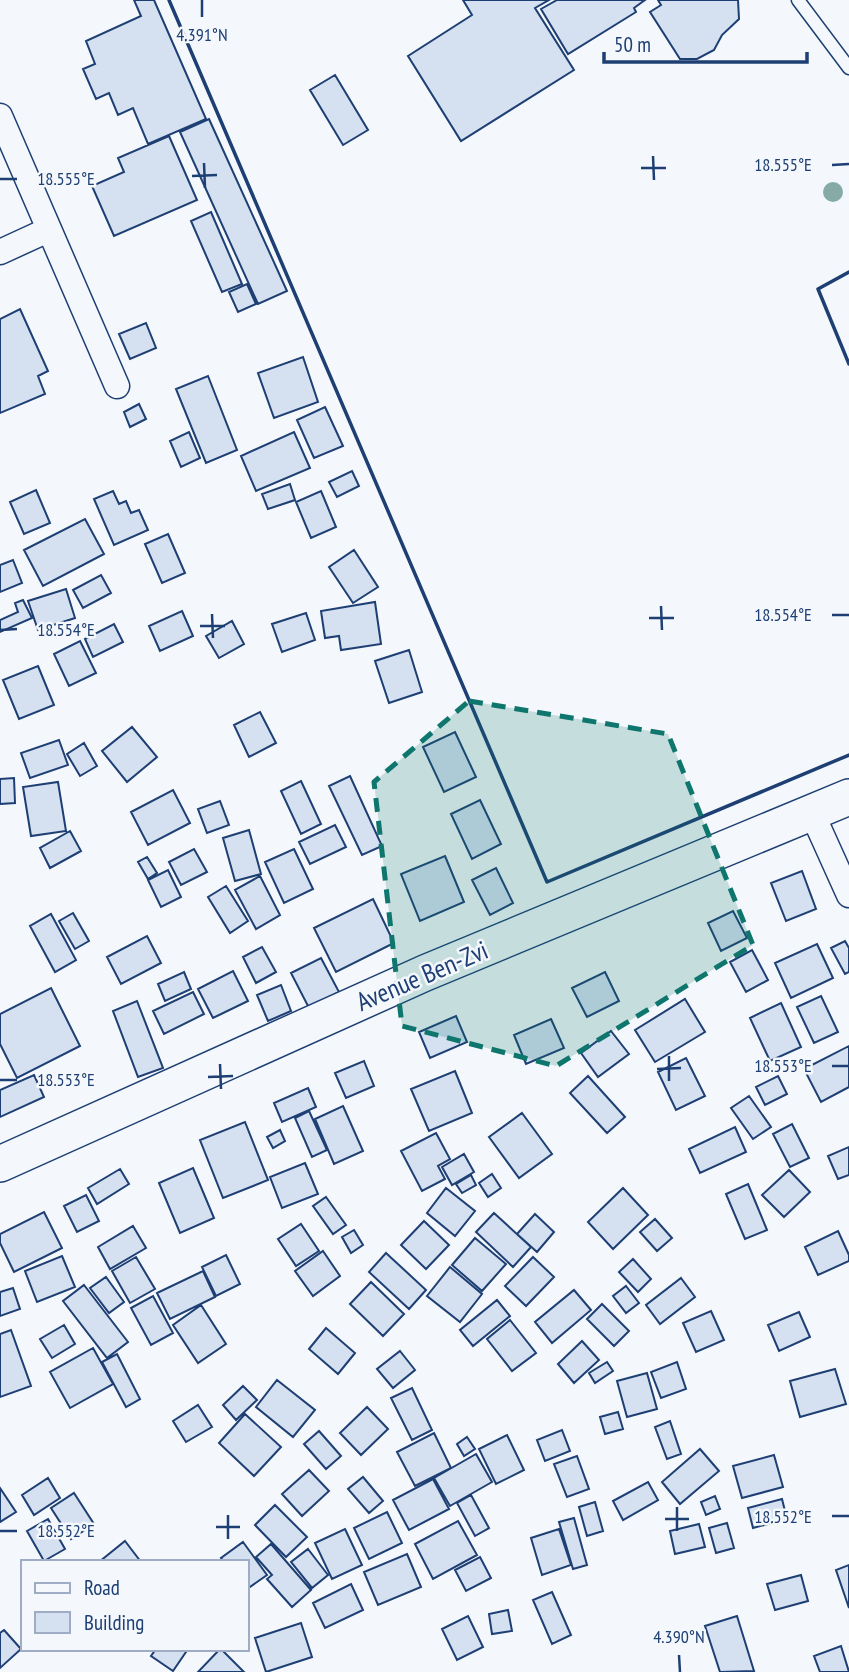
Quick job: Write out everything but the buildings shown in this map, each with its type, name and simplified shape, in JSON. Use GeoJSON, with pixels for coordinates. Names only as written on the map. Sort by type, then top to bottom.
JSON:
{"type":"FeatureCollection","features":[{"type":"Feature","properties":{"kind":"street"},"geometry":{"type":"LineString","coordinates":[[0,116],[117,386]]}},
{"type":"Feature","properties":{"kind":"street"},"geometry":{"type":"LineString","coordinates":[[0,252],[48,230]]}},
{"type":"Feature","properties":{"kind":"street","name":"Avenue Ben-Zvi"},"geometry":{"type":"LineString","coordinates":[[0,1164],[425,973],[849,797]]}},
{"type":"Feature","properties":{"kind":"street"},"geometry":{"type":"LineString","coordinates":[[812,813],[849,895]]}},
{"type":"Feature","properties":{"kind":"lane"},"geometry":{"type":"LineString","coordinates":[[798,0],[849,68]]}},
{"type":"Feature","properties":{"kind":"highlighted area"},"geometry":{"type":"Polygon","coordinates":[[[469,701],[668,734],[753,945],[556,1066],[402,1026],[374,782],[469,701]]]}},
{"type":"Feature","properties":{"kind":"wall"},"geometry":{"type":"LineString","coordinates":[[169,0],[547,882],[849,755]]}},
{"type":"Feature","properties":{"kind":"wall"},"geometry":{"type":"LineString","coordinates":[[849,272],[818,289],[849,364]]}}]}
